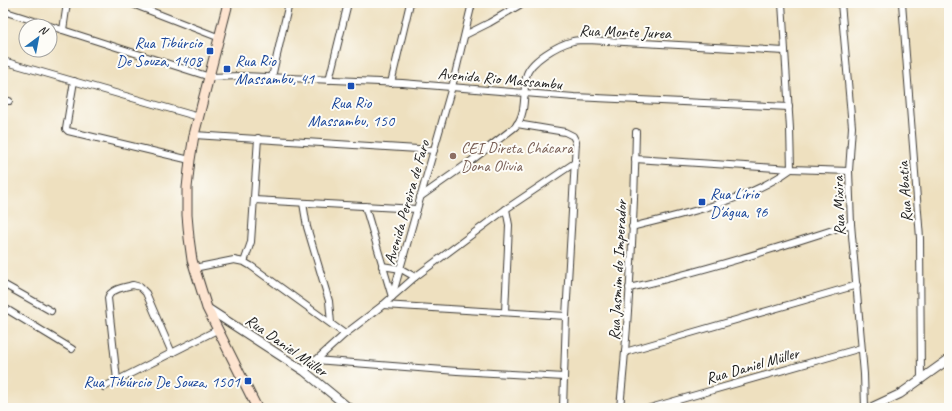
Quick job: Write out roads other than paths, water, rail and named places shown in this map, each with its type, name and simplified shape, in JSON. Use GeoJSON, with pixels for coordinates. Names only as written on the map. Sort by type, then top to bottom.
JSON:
{"type":"FeatureCollection","features":[{"type":"Feature","properties":{"kind":"main road"},"geometry":{"type":"LineString","coordinates":[[228,3],[194,135],[187,188],[187,215],[194,268],[207,308],[257,408]]}},
{"type":"Feature","properties":{"kind":"street"},"geometry":{"type":"LineString","coordinates":[[63,30],[67,3]]}},
{"type":"Feature","properties":{"kind":"street"},"geometry":{"type":"LineString","coordinates":[[130,3],[220,38]]}},
{"type":"Feature","properties":{"kind":"street"},"geometry":{"type":"LineString","coordinates":[[272,78],[289,3]]}},
{"type":"Feature","properties":{"kind":"street"},"geometry":{"type":"LineString","coordinates":[[329,80],[348,3]]}},
{"type":"Feature","properties":{"kind":"street"},"geometry":{"type":"LineString","coordinates":[[391,83],[410,3]]}},
{"type":"Feature","properties":{"kind":"street","name":"Avenida Pereira de Faro"},"geometry":{"type":"LineString","coordinates":[[392,297],[452,87],[472,3]]}},
{"type":"Feature","properties":{"kind":"street"},"geometry":{"type":"LineString","coordinates":[[465,34],[489,23],[523,3]]}},
{"type":"Feature","properties":{"kind":"street"},"geometry":{"type":"LineString","coordinates":[[782,3],[789,108],[791,169]]}},
{"type":"Feature","properties":{"kind":"street","name":"Rua Mixira"},"geometry":{"type":"LineString","coordinates":[[841,3],[852,126],[849,171],[851,224],[864,374],[865,408]]}},
{"type":"Feature","properties":{"kind":"street","name":"Rua Abatia"},"geometry":{"type":"LineString","coordinates":[[902,3],[920,238],[921,380]]}},
{"type":"Feature","properties":{"kind":"street","name":"Avenida Rio Massambu"},"geometry":{"type":"LineString","coordinates":[[3,11],[210,77],[391,83],[574,97],[789,108]]}},
{"type":"Feature","properties":{"kind":"street","name":"Rua Monte Jurea"},"geometry":{"type":"LineString","coordinates":[[517,124],[523,105],[526,77],[530,66],[550,52],[573,41],[588,40],[785,51]]}},
{"type":"Feature","properties":{"kind":"street"},"geometry":{"type":"LineString","coordinates":[[3,61],[199,117]]}},
{"type":"Feature","properties":{"kind":"street"},"geometry":{"type":"LineString","coordinates":[[74,81],[66,129],[68,131],[190,160]]}},
{"type":"Feature","properties":{"kind":"street"},"geometry":{"type":"LineString","coordinates":[[420,197],[471,161],[517,124],[565,132],[573,136],[576,142],[576,162],[566,316],[563,408]]}},
{"type":"Feature","properties":{"kind":"street","name":"Rua Jasmim do Imperador"},"geometry":{"type":"LineString","coordinates":[[620,408],[626,352],[636,132]]}},
{"type":"Feature","properties":{"kind":"street"},"geometry":{"type":"LineString","coordinates":[[194,135],[434,150]]}},
{"type":"Feature","properties":{"kind":"street"},"geometry":{"type":"LineString","coordinates":[[244,262],[251,242],[258,138]]}},
{"type":"Feature","properties":{"kind":"street"},"geometry":{"type":"LineString","coordinates":[[635,159],[791,169],[849,171]]}},
{"type":"Feature","properties":{"kind":"street"},"geometry":{"type":"LineString","coordinates":[[304,371],[345,334],[383,305],[415,277],[506,210],[576,162]]}},
{"type":"Feature","properties":{"kind":"street"},"geometry":{"type":"LineString","coordinates":[[632,227],[736,198],[765,186],[791,169]]}},
{"type":"Feature","properties":{"kind":"street"},"geometry":{"type":"LineString","coordinates":[[254,200],[417,209]]}},
{"type":"Feature","properties":{"kind":"street"},"geometry":{"type":"LineString","coordinates":[[303,203],[307,227],[329,301],[331,323]]}},
{"type":"Feature","properties":{"kind":"street"},"geometry":{"type":"LineString","coordinates":[[365,206],[392,297]]}},
{"type":"Feature","properties":{"kind":"street"},"geometry":{"type":"LineString","coordinates":[[505,312],[509,224],[506,210]]}},
{"type":"Feature","properties":{"kind":"street"},"geometry":{"type":"LineString","coordinates":[[629,288],[722,264],[851,224]]}},
{"type":"Feature","properties":{"kind":"street"},"geometry":{"type":"LineString","coordinates":[[194,268],[234,260],[244,262],[345,334]]}},
{"type":"Feature","properties":{"kind":"street"},"geometry":{"type":"LineString","coordinates":[[382,266],[401,269],[415,277]]}},
{"type":"Feature","properties":{"kind":"street"},"geometry":{"type":"LineString","coordinates":[[3,284],[50,311]]}},
{"type":"Feature","properties":{"kind":"street"},"geometry":{"type":"LineString","coordinates":[[118,380],[108,298],[110,293],[113,291],[133,284],[137,285],[143,290],[156,314],[172,353]]}},
{"type":"Feature","properties":{"kind":"street"},"geometry":{"type":"LineString","coordinates":[[626,352],[857,285]]}},
{"type":"Feature","properties":{"kind":"street"},"geometry":{"type":"LineString","coordinates":[[383,305],[566,316]]}},
{"type":"Feature","properties":{"kind":"street"},"geometry":{"type":"LineString","coordinates":[[3,307],[72,349]]}},
{"type":"Feature","properties":{"kind":"street","name":"Rua Daniel Müller"},"geometry":{"type":"LineString","coordinates":[[207,308],[304,371],[349,408]]}},
{"type":"Feature","properties":{"kind":"street"},"geometry":{"type":"LineString","coordinates":[[104,387],[217,330]]}},
{"type":"Feature","properties":{"kind":"street","name":"Rua Daniel Müller"},"geometry":{"type":"LineString","coordinates":[[650,408],[861,348]]}},
{"type":"Feature","properties":{"kind":"street"},"geometry":{"type":"LineString","coordinates":[[870,408],[900,394],[949,359]]}},
{"type":"Feature","properties":{"kind":"street"},"geometry":{"type":"LineString","coordinates":[[315,360],[457,371],[564,377]]}},
{"type":"Feature","properties":{"kind":"place","name":"Rua Tibúrcio De Souza, 1408"},"geometry":{"type":"Point","coordinates":[210,51]}},
{"type":"Feature","properties":{"kind":"place","name":"Rua Rio Massambu, 41"},"geometry":{"type":"Point","coordinates":[227,69]}},
{"type":"Feature","properties":{"kind":"place","name":"Rua Rio Massambu, 150"},"geometry":{"type":"Point","coordinates":[351,86]}},
{"type":"Feature","properties":{"kind":"place","name":"CEI Direta Chácara Dona Olivia"},"geometry":{"type":"Point","coordinates":[453,156]}},
{"type":"Feature","properties":{"kind":"place","name":"Rua Lírio D'água, 96"},"geometry":{"type":"Point","coordinates":[702,202]}},
{"type":"Feature","properties":{"kind":"place","name":"Rua Tibúrcio De Souza, 1501"},"geometry":{"type":"Point","coordinates":[248,381]}}]}
